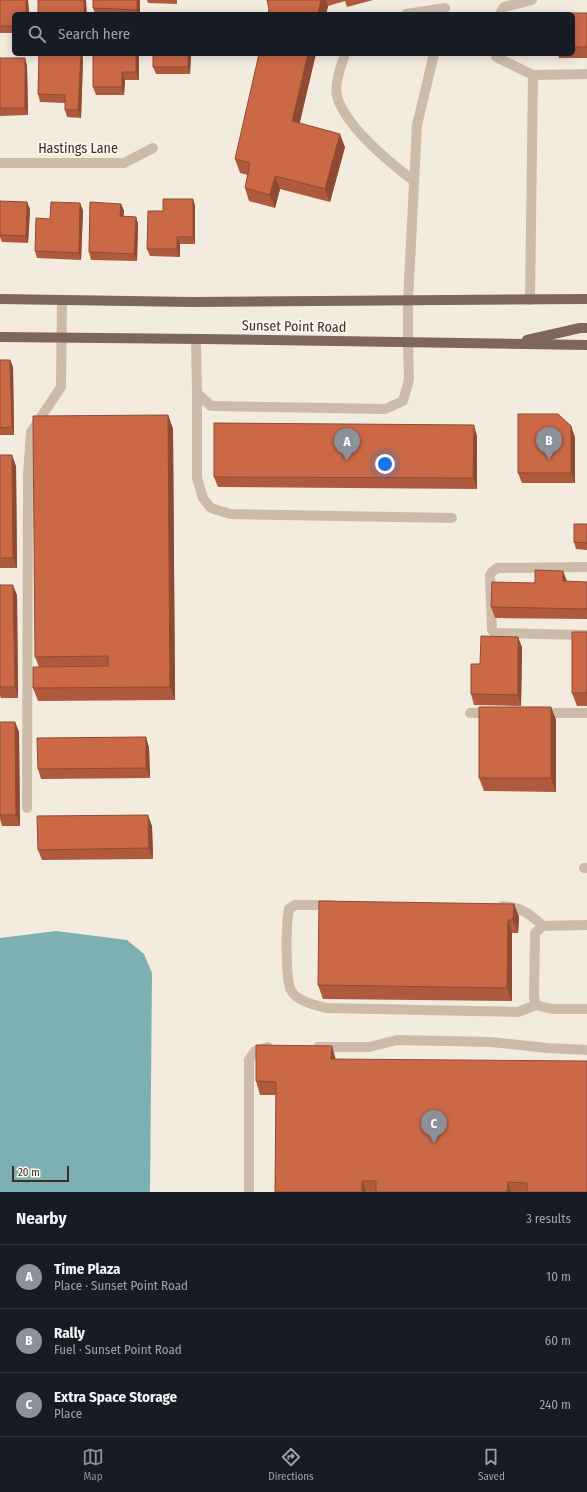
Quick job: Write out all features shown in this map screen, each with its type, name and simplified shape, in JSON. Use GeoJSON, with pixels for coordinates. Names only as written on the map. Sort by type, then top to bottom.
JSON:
{"type":"FeatureCollection","features":[{"type":"Feature","properties":{"kind":"main road","name":"Sunset Point Road"},"geometry":{"type":"LineString","coordinates":[[0,299],[192,302],[587,299]]}},
{"type":"Feature","properties":{"kind":"main road"},"geometry":{"type":"LineString","coordinates":[[512,344],[580,328],[587,328]]}},
{"type":"Feature","properties":{"kind":"main road","name":"Sunset Point Road"},"geometry":{"type":"LineString","coordinates":[[0,337],[587,345]]}},
{"type":"Feature","properties":{"kind":"street"},"geometry":{"type":"LineString","coordinates":[[501,12],[504,6],[532,0]]}},
{"type":"Feature","properties":{"kind":"street"},"geometry":{"type":"LineString","coordinates":[[417,12],[445,7]]}},
{"type":"Feature","properties":{"kind":"street"},"geometry":{"type":"LineString","coordinates":[[344,56],[339,72],[336,95],[345,113],[384,158],[414,181]]}},
{"type":"Feature","properties":{"kind":"street"},"geometry":{"type":"LineString","coordinates":[[197,393],[211,406],[385,409],[403,401],[410,380],[408,301],[417,125],[434,56]]}},
{"type":"Feature","properties":{"kind":"street"},"geometry":{"type":"LineString","coordinates":[[496,56],[533,75],[587,74]]}},
{"type":"Feature","properties":{"kind":"street"},"geometry":{"type":"LineString","coordinates":[[530,300],[533,75]]}},
{"type":"Feature","properties":{"kind":"street","name":"Hastings Lane"},"geometry":{"type":"LineString","coordinates":[[0,163],[124,163],[153,148]]}},
{"type":"Feature","properties":{"kind":"street"},"geometry":{"type":"LineString","coordinates":[[27,808],[28,467],[31,432],[61,387],[63,337],[62,300]]}},
{"type":"Feature","properties":{"kind":"street"},"geometry":{"type":"LineString","coordinates":[[196,339],[197,478],[203,498],[211,508],[230,514],[452,518]]}},
{"type":"Feature","properties":{"kind":"street"},"geometry":{"type":"LineString","coordinates":[[587,567],[497,568],[490,575],[492,630],[494,633],[587,635]]}},
{"type":"Feature","properties":{"kind":"street"},"geometry":{"type":"LineString","coordinates":[[470,713],[501,713]]}},
{"type":"Feature","properties":{"kind":"street"},"geometry":{"type":"LineString","coordinates":[[532,713],[587,714]]}},
{"type":"Feature","properties":{"kind":"street"},"geometry":{"type":"LineString","coordinates":[[342,905],[295,905],[289,909],[286,920],[288,977],[291,990],[298,997],[310,1004],[326,1008],[518,1012],[536,1004],[552,1009],[587,1009]]}},
{"type":"Feature","properties":{"kind":"street"},"geometry":{"type":"LineString","coordinates":[[496,906],[517,908],[528,913],[543,926]]}},
{"type":"Feature","properties":{"kind":"street"},"geometry":{"type":"LineString","coordinates":[[536,1004],[534,997],[534,933],[543,926],[587,925]]}},
{"type":"Feature","properties":{"kind":"street"},"geometry":{"type":"LineString","coordinates":[[306,1047],[370,1047],[398,1040],[491,1042],[547,1048],[587,1050]]}},
{"type":"Feature","properties":{"kind":"street"},"geometry":{"type":"LineString","coordinates":[[249,1192],[249,1060],[255,1051],[267,1047],[275,1047]]}},
{"type":"Feature","properties":{"kind":"water"},"geometry":{"type":"Polygon","coordinates":[[[56,931],[127,940],[144,954],[152,973],[150,1192],[0,1192],[0,938],[56,931]]]}},
{"type":"Feature","properties":{"kind":"building"},"geometry":{"type":"Polygon","coordinates":[[[0,0],[26,0],[26,12],[12,12],[12,26],[0,26],[0,0]]]}},
{"type":"Feature","properties":{"kind":"building"},"geometry":{"type":"Polygon","coordinates":[[[38,0],[84,0],[84,12],[38,12],[38,0]]]}},
{"type":"Feature","properties":{"kind":"building"},"geometry":{"type":"Polygon","coordinates":[[[93,0],[137,0],[137,10],[93,8],[93,0]]]}},
{"type":"Feature","properties":{"kind":"building"},"geometry":{"type":"Polygon","coordinates":[[[267,0],[321,0],[318,12],[268,12],[267,0]]]}},
{"type":"Feature","properties":{"kind":"building"},"geometry":{"type":"Polygon","coordinates":[[[575,13],[587,13],[587,47],[575,47],[575,13]]]}},
{"type":"Feature","properties":{"kind":"building"},"geometry":{"type":"Polygon","coordinates":[[[39,56],[81,56],[78,110],[65,110],[65,95],[38,94],[39,56]]]}},
{"type":"Feature","properties":{"kind":"building"},"geometry":{"type":"Polygon","coordinates":[[[93,56],[136,56],[136,72],[122,72],[122,87],[93,87],[93,56]]]}},
{"type":"Feature","properties":{"kind":"building"},"geometry":{"type":"Polygon","coordinates":[[[153,56],[188,56],[188,67],[153,67],[153,56]]]}},
{"type":"Feature","properties":{"kind":"building"},"geometry":{"type":"Polygon","coordinates":[[[259,56],[308,56],[292,121],[340,134],[325,189],[275,176],[270,195],[245,188],[250,163],[235,159],[259,56]]]}},
{"type":"Feature","properties":{"kind":"building"},"geometry":{"type":"Polygon","coordinates":[[[0,58],[25,58],[25,108],[0,108],[0,58]]]}},
{"type":"Feature","properties":{"kind":"building"},"geometry":{"type":"Polygon","coordinates":[[[163,199],[193,199],[193,237],[177,237],[177,249],[147,249],[148,211],[163,211],[163,199]]]}},
{"type":"Feature","properties":{"kind":"building"},"geometry":{"type":"Polygon","coordinates":[[[0,201],[27,202],[26,236],[0,235],[0,201]]]}},
{"type":"Feature","properties":{"kind":"building"},"geometry":{"type":"Polygon","coordinates":[[[51,202],[80,203],[79,253],[35,251],[36,218],[50,219],[51,202]]]}},
{"type":"Feature","properties":{"kind":"building"},"geometry":{"type":"Polygon","coordinates":[[[90,202],[121,204],[120,216],[136,217],[134,254],[89,252],[90,202]]]}},
{"type":"Feature","properties":{"kind":"building"},"geometry":{"type":"Polygon","coordinates":[[[0,360],[10,360],[12,427],[0,428],[0,360]]]}},
{"type":"Feature","properties":{"kind":"building"},"geometry":{"type":"Polygon","coordinates":[[[518,414],[558,414],[571,426],[571,473],[518,473],[518,414]]]}},
{"type":"Feature","properties":{"kind":"building"},"geometry":{"type":"Polygon","coordinates":[[[168,415],[170,687],[33,688],[33,667],[108,666],[108,656],[35,657],[33,416],[168,415]]]}},
{"type":"Feature","properties":{"kind":"building"},"geometry":{"type":"Polygon","coordinates":[[[214,423],[474,425],[473,478],[214,477],[214,423]]]}},
{"type":"Feature","properties":{"kind":"building"},"geometry":{"type":"Polygon","coordinates":[[[0,455],[12,455],[13,558],[0,558],[0,455]]]}},
{"type":"Feature","properties":{"kind":"building"},"geometry":{"type":"Polygon","coordinates":[[[574,524],[587,524],[587,543],[574,542],[574,524]]]}},
{"type":"Feature","properties":{"kind":"building"},"geometry":{"type":"Polygon","coordinates":[[[535,570],[563,571],[563,581],[587,582],[587,609],[491,607],[492,582],[535,583],[535,570]]]}},
{"type":"Feature","properties":{"kind":"building"},"geometry":{"type":"Polygon","coordinates":[[[0,585],[13,585],[15,687],[0,687],[0,585]]]}},
{"type":"Feature","properties":{"kind":"building"},"geometry":{"type":"Polygon","coordinates":[[[572,632],[587,632],[587,693],[572,693],[572,632]]]}},
{"type":"Feature","properties":{"kind":"building"},"geometry":{"type":"Polygon","coordinates":[[[481,636],[518,637],[518,695],[471,694],[471,664],[480,664],[481,636]]]}},
{"type":"Feature","properties":{"kind":"building"},"geometry":{"type":"Polygon","coordinates":[[[479,707],[551,707],[551,778],[479,778],[479,707]]]}},
{"type":"Feature","properties":{"kind":"building"},"geometry":{"type":"Polygon","coordinates":[[[0,722],[15,722],[16,815],[0,815],[0,722]]]}},
{"type":"Feature","properties":{"kind":"building"},"geometry":{"type":"Polygon","coordinates":[[[146,737],[146,768],[38,769],[37,738],[146,737]]]}},
{"type":"Feature","properties":{"kind":"building"},"geometry":{"type":"Polygon","coordinates":[[[148,815],[149,848],[38,850],[37,816],[148,815]]]}},
{"type":"Feature","properties":{"kind":"building"},"geometry":{"type":"Polygon","coordinates":[[[319,901],[514,904],[513,920],[508,920],[507,988],[318,985],[319,901]]]}},
{"type":"Feature","properties":{"kind":"building"},"geometry":{"type":"Polygon","coordinates":[[[256,1045],[332,1046],[331,1059],[587,1061],[587,1192],[527,1192],[527,1183],[508,1182],[507,1192],[376,1192],[376,1181],[362,1181],[362,1192],[275,1192],[276,1082],[256,1081],[256,1045]]]}},
{"type":"Feature","properties":{"kind":"place","name":"Rally"},"geometry":{"type":"Point","coordinates":[549,460]}},
{"type":"Feature","properties":{"kind":"place","name":"Time Plaza"},"geometry":{"type":"Point","coordinates":[347,461]}},
{"type":"Feature","properties":{"kind":"place","name":"Extra Space Storage"},"geometry":{"type":"Point","coordinates":[434,1143]}}]}
